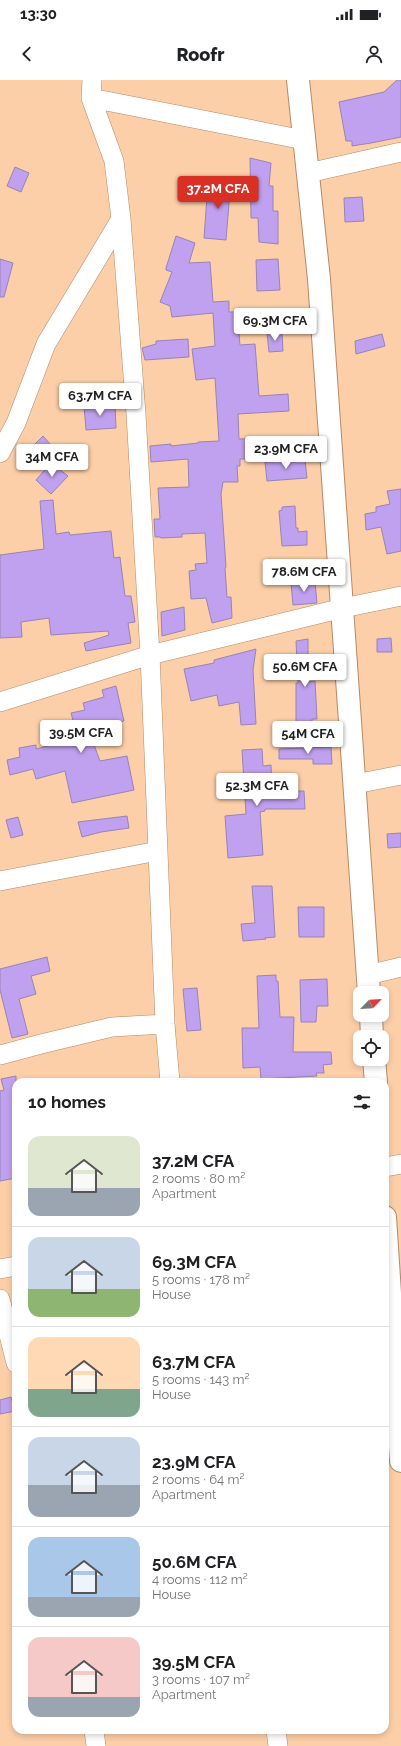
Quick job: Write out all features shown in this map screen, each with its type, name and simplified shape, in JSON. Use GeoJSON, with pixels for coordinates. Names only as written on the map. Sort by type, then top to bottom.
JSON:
{"type":"FeatureCollection","features":[{"type":"Feature","properties":{"kind":"street"},"geometry":{"type":"LineString","coordinates":[[298,80],[319,279],[369,984],[401,967]]}},
{"type":"Feature","properties":{"kind":"street"},"geometry":{"type":"LineString","coordinates":[[91,89],[304,140]]}},
{"type":"Feature","properties":{"kind":"street"},"geometry":{"type":"LineString","coordinates":[[91,89],[114,161],[121,219],[136,414],[150,655],[165,1024],[170,1078]]}},
{"type":"Feature","properties":{"kind":"street"},"geometry":{"type":"LineString","coordinates":[[308,174],[401,152]]}},
{"type":"Feature","properties":{"kind":"street"},"geometry":{"type":"LineString","coordinates":[[0,453],[16,423],[46,344],[121,219]]}},
{"type":"Feature","properties":{"kind":"street"},"geometry":{"type":"LineString","coordinates":[[0,702],[150,655],[343,608],[401,596]]}},
{"type":"Feature","properties":{"kind":"street"},"geometry":{"type":"LineString","coordinates":[[355,784],[401,775]]}},
{"type":"Feature","properties":{"kind":"street"},"geometry":{"type":"LineString","coordinates":[[0,881],[158,851]]}},
{"type":"Feature","properties":{"kind":"street"},"geometry":{"type":"LineString","coordinates":[[0,1055],[112,1027],[165,1024]]}},
{"type":"Feature","properties":{"kind":"street"},"geometry":{"type":"LineString","coordinates":[[375,1066],[376,1078]]}},
{"type":"Feature","properties":{"kind":"street"},"geometry":{"type":"LineString","coordinates":[[389,1166],[401,1164]]}},
{"type":"Feature","properties":{"kind":"street"},"geometry":{"type":"LineString","coordinates":[[389,1259],[398,1355],[401,1461]]}},
{"type":"Feature","properties":{"kind":"street"},"geometry":{"type":"LineString","coordinates":[[0,1269],[12,1267]]}},
{"type":"Feature","properties":{"kind":"street"},"geometry":{"type":"LineString","coordinates":[[0,1299],[12,1347]]}},
{"type":"Feature","properties":{"kind":"street"},"geometry":{"type":"LineString","coordinates":[[94,1734],[96,1746]]}},
{"type":"Feature","properties":{"kind":"street"},"geometry":{"type":"LineString","coordinates":[[276,1734],[278,1746]]}},
{"type":"Feature","properties":{"kind":"building"},"geometry":{"type":"Polygon","coordinates":[[[397,80],[401,80],[401,137],[352,146],[352,141],[346,141],[339,102],[384,92],[397,80]]]}},
{"type":"Feature","properties":{"kind":"building"},"geometry":{"type":"Polygon","coordinates":[[[250,158],[271,163],[269,186],[273,186],[273,211],[278,211],[278,244],[259,242],[258,218],[251,218],[250,158]]]}},
{"type":"Feature","properties":{"kind":"building"},"geometry":{"type":"Polygon","coordinates":[[[15,167],[29,173],[21,192],[7,186],[15,167]]]}},
{"type":"Feature","properties":{"kind":"building"},"geometry":{"type":"Polygon","coordinates":[[[216,179],[231,179],[226,240],[204,238],[207,196],[216,179]]]}},
{"type":"Feature","properties":{"kind":"building"},"geometry":{"type":"Polygon","coordinates":[[[362,197],[364,221],[345,222],[344,198],[362,197]]]}},
{"type":"Feature","properties":{"kind":"building"},"geometry":{"type":"Polygon","coordinates":[[[176,236],[195,243],[189,263],[210,262],[213,302],[229,301],[229,312],[237,312],[240,345],[255,344],[259,396],[288,394],[289,411],[238,414],[239,439],[271,438],[272,458],[240,459],[240,466],[237,466],[238,482],[223,482],[221,494],[225,568],[227,597],[231,597],[232,618],[212,623],[206,598],[191,599],[189,571],[196,570],[195,564],[207,563],[205,533],[182,534],[182,537],[155,537],[154,519],[160,519],[158,488],[189,487],[188,459],[151,462],[150,446],[171,444],[171,446],[219,441],[215,378],[196,380],[192,349],[215,346],[213,313],[172,317],[170,306],[160,302],[172,272],[166,270],[166,268],[176,236]]]}},
{"type":"Feature","properties":{"kind":"building"},"geometry":{"type":"Polygon","coordinates":[[[0,259],[13,263],[4,297],[0,297],[0,259]]]}},
{"type":"Feature","properties":{"kind":"building"},"geometry":{"type":"Polygon","coordinates":[[[278,259],[280,290],[257,291],[256,260],[278,259]]]}},
{"type":"Feature","properties":{"kind":"building"},"geometry":{"type":"Polygon","coordinates":[[[267,333],[282,333],[283,351],[269,352],[267,333]]]}},
{"type":"Feature","properties":{"kind":"building"},"geometry":{"type":"Polygon","coordinates":[[[382,334],[385,346],[356,354],[355,341],[382,334]]]}},
{"type":"Feature","properties":{"kind":"building"},"geometry":{"type":"Polygon","coordinates":[[[188,339],[189,357],[145,360],[142,348],[156,344],[156,341],[188,339]]]}},
{"type":"Feature","properties":{"kind":"building"},"geometry":{"type":"Polygon","coordinates":[[[115,405],[116,428],[86,430],[84,406],[115,405]]]}},
{"type":"Feature","properties":{"kind":"building"},"geometry":{"type":"Polygon","coordinates":[[[43,436],[51,445],[42,454],[34,445],[43,436]]]}},
{"type":"Feature","properties":{"kind":"building"},"geometry":{"type":"Polygon","coordinates":[[[305,460],[307,478],[267,481],[265,462],[305,460]]]}},
{"type":"Feature","properties":{"kind":"building"},"geometry":{"type":"Polygon","coordinates":[[[51,463],[68,476],[51,494],[36,480],[51,463]]]}},
{"type":"Feature","properties":{"kind":"building"},"geometry":{"type":"Polygon","coordinates":[[[401,489],[401,551],[387,554],[381,527],[366,530],[365,514],[376,512],[376,507],[390,504],[387,491],[401,489]]]}},
{"type":"Feature","properties":{"kind":"building"},"geometry":{"type":"Polygon","coordinates":[[[53,500],[56,534],[69,532],[70,535],[111,531],[114,558],[120,557],[125,596],[131,596],[135,622],[128,623],[131,643],[86,651],[84,643],[109,635],[108,631],[51,635],[49,618],[21,622],[22,637],[0,638],[0,555],[44,549],[40,501],[53,500]]]}},
{"type":"Feature","properties":{"kind":"building"},"geometry":{"type":"Polygon","coordinates":[[[295,506],[296,528],[298,528],[298,532],[307,531],[307,545],[282,546],[279,511],[282,510],[282,507],[295,506]]]}},
{"type":"Feature","properties":{"kind":"building"},"geometry":{"type":"Polygon","coordinates":[[[315,582],[317,603],[293,605],[291,583],[315,582]]]}},
{"type":"Feature","properties":{"kind":"building"},"geometry":{"type":"Polygon","coordinates":[[[184,607],[185,630],[162,636],[161,612],[184,607]]]}},
{"type":"Feature","properties":{"kind":"building"},"geometry":{"type":"Polygon","coordinates":[[[391,638],[392,652],[377,652],[377,639],[391,638]]]}},
{"type":"Feature","properties":{"kind":"building"},"geometry":{"type":"Polygon","coordinates":[[[308,639],[308,682],[315,681],[317,719],[312,719],[312,725],[296,726],[296,683],[298,683],[296,641],[308,639]]]}},
{"type":"Feature","properties":{"kind":"building"},"geometry":{"type":"Polygon","coordinates":[[[256,649],[253,670],[256,724],[241,725],[239,702],[219,706],[217,695],[191,701],[184,669],[214,663],[214,660],[256,649]]]}},
{"type":"Feature","properties":{"kind":"building"},"geometry":{"type":"Polygon","coordinates":[[[116,686],[124,721],[94,728],[97,736],[91,737],[100,761],[127,756],[134,790],[72,803],[65,771],[36,779],[33,769],[10,775],[7,760],[20,757],[19,748],[36,745],[36,749],[62,742],[58,723],[73,720],[71,713],[85,710],[83,703],[104,697],[102,690],[116,686]]]}},
{"type":"Feature","properties":{"kind":"building"},"geometry":{"type":"Polygon","coordinates":[[[331,747],[332,764],[313,764],[313,759],[279,759],[279,749],[331,747]]]}},
{"type":"Feature","properties":{"kind":"building"},"geometry":{"type":"Polygon","coordinates":[[[262,749],[263,766],[271,765],[272,791],[304,791],[305,809],[265,809],[265,811],[260,812],[263,855],[228,858],[225,816],[246,814],[242,750],[262,749]]]}},
{"type":"Feature","properties":{"kind":"building"},"geometry":{"type":"Polygon","coordinates":[[[127,816],[129,828],[101,832],[82,837],[78,822],[127,816]]]}},
{"type":"Feature","properties":{"kind":"building"},"geometry":{"type":"Polygon","coordinates":[[[18,817],[23,835],[11,838],[6,820],[18,817]]]}},
{"type":"Feature","properties":{"kind":"building"},"geometry":{"type":"Polygon","coordinates":[[[401,833],[401,847],[388,848],[387,834],[401,833]]]}},
{"type":"Feature","properties":{"kind":"building"},"geometry":{"type":"Polygon","coordinates":[[[252,886],[272,886],[275,937],[243,941],[241,924],[255,923],[252,886]]]}},
{"type":"Feature","properties":{"kind":"building"},"geometry":{"type":"Polygon","coordinates":[[[298,907],[324,907],[324,937],[299,937],[298,907]]]}},
{"type":"Feature","properties":{"kind":"building"},"geometry":{"type":"Polygon","coordinates":[[[47,957],[50,971],[31,976],[36,994],[19,999],[28,1034],[12,1038],[0,990],[0,969],[47,957]]]}},
{"type":"Feature","properties":{"kind":"building"},"geometry":{"type":"Polygon","coordinates":[[[276,975],[276,981],[278,981],[280,1017],[294,1017],[293,1052],[331,1052],[332,1064],[323,1065],[324,1073],[316,1073],[317,1076],[261,1078],[260,1067],[243,1068],[242,1028],[259,1028],[257,976],[276,975]]]}},
{"type":"Feature","properties":{"kind":"building"},"geometry":{"type":"Polygon","coordinates":[[[327,979],[328,1006],[317,1006],[316,1022],[301,1022],[300,980],[327,979]]]}},
{"type":"Feature","properties":{"kind":"building"},"geometry":{"type":"Polygon","coordinates":[[[197,988],[201,1030],[187,1031],[183,989],[197,988]]]}},
{"type":"Feature","properties":{"kind":"building"},"geometry":{"type":"Polygon","coordinates":[[[16,1076],[16,1078],[12,1078],[12,1179],[0,1181],[0,1091],[4,1090],[1,1079],[16,1076]]]}},
{"type":"Feature","properties":{"kind":"building"},"geometry":{"type":"Polygon","coordinates":[[[11,1397],[12,1412],[0,1414],[0,1400],[11,1397]]]}}]}
